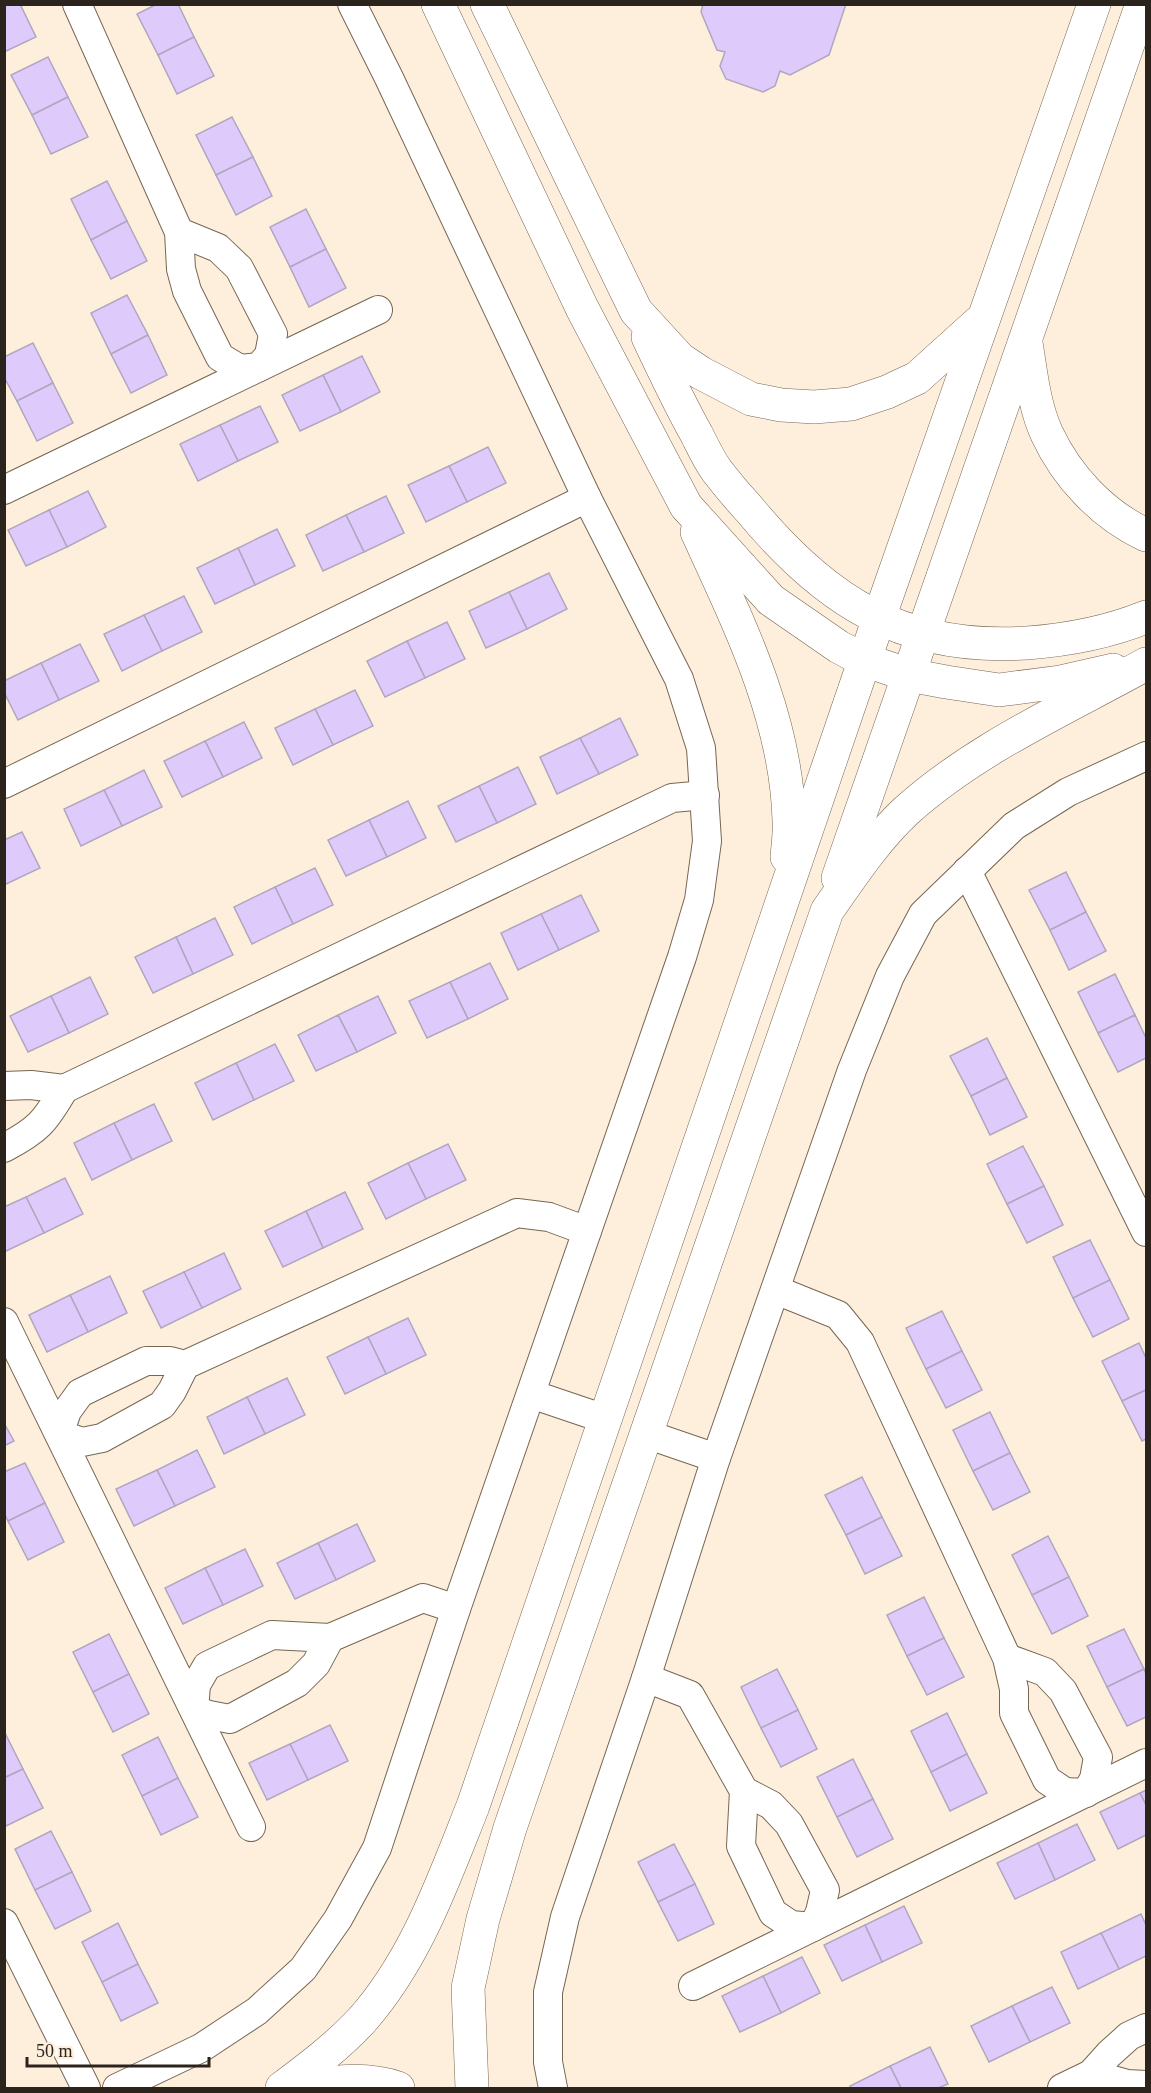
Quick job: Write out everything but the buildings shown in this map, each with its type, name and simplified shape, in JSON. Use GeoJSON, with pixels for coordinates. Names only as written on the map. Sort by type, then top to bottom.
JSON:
{"type":"FeatureCollection","features":[{"type":"Feature","properties":{"kind":"main road"},"geometry":{"type":"LineString","coordinates":[[438,4],[582,308],[686,506],[742,631],[772,716],[785,770],[790,821],[785,894]]}},
{"type":"Feature","properties":{"kind":"main road"},"geometry":{"type":"LineString","coordinates":[[487,4],[676,396],[716,470],[760,523],[796,561],[838,595],[879,618],[923,634],[969,644],[1057,641],[1127,625],[1146,616]]}},
{"type":"Feature","properties":{"kind":"main road"},"geometry":{"type":"LineString","coordinates":[[282,2088],[327,2055],[362,2020],[395,1977],[428,1918],[473,1806],[864,660],[1094,4]]}},
{"type":"Feature","properties":{"kind":"main road"},"geometry":{"type":"LineString","coordinates":[[472,2088],[468,1988],[486,1908],[510,1828],[1142,4]]}},
{"type":"Feature","properties":{"kind":"main road"},"geometry":{"type":"LineString","coordinates":[[1049,133],[1092,147]]}},
{"type":"Feature","properties":{"kind":"main road"},"geometry":{"type":"LineString","coordinates":[[636,311],[680,359],[701,373],[751,399],[781,405],[814,407],[851,404],[887,392],[917,378],[985,316]]}},
{"type":"Feature","properties":{"kind":"main road"},"geometry":{"type":"LineString","coordinates":[[1025,339],[1035,396],[1047,433],[1064,462],[1094,501],[1128,526],[1146,535]]}},
{"type":"Feature","properties":{"kind":"main road"},"geometry":{"type":"LineString","coordinates":[[686,506],[771,600],[839,647],[864,660],[909,675],[999,690],[1060,682],[1146,664]]}},
{"type":"Feature","properties":{"kind":"main road"},"geometry":{"type":"LineString","coordinates":[[827,911],[867,855],[905,812],[946,779],[986,753],[1146,664]]}},
{"type":"Feature","properties":{"kind":"main road"},"geometry":{"type":"LineString","coordinates":[[701,1139],[743,1154]]}},
{"type":"Feature","properties":{"kind":"main road"},"geometry":{"type":"LineString","coordinates":[[507,1705],[547,1719]]}},
{"type":"Feature","properties":{"kind":"main road"},"geometry":{"type":"LineString","coordinates":[[311,2088],[326,2083],[382,2083],[398,2088]]}},
{"type":"Feature","properties":{"kind":"street"},"geometry":{"type":"LineString","coordinates":[[77,4],[179,232],[181,269],[187,291],[220,357],[240,369],[259,367],[269,355],[273,334],[238,268],[218,248],[179,232]]}},
{"type":"Feature","properties":{"kind":"street"},"geometry":{"type":"LineString","coordinates":[[117,2088],[201,2048],[257,2012],[309,1961],[338,1919],[377,1848],[456,1609],[682,957],[699,900],[707,841],[701,748],[679,679],[587,498],[352,4]]}},
{"type":"Feature","properties":{"kind":"street"},"geometry":{"type":"LineString","coordinates":[[4,490],[378,310]]}},
{"type":"Feature","properties":{"kind":"street"},"geometry":{"type":"LineString","coordinates":[[4,784],[587,498]]}},
{"type":"Feature","properties":{"kind":"street"},"geometry":{"type":"LineString","coordinates":[[553,2088],[548,2062],[548,1992],[565,1917],[646,1678],[716,1458],[852,1070],[890,976],[923,914],[1014,826],[1068,792],[1146,756]]}},
{"type":"Feature","properties":{"kind":"street"},"geometry":{"type":"LineString","coordinates":[[4,1086],[31,1085],[64,1089],[672,798],[705,795]]}},
{"type":"Feature","properties":{"kind":"street"},"geometry":{"type":"LineString","coordinates":[[967,870],[1146,1232]]}},
{"type":"Feature","properties":{"kind":"street"},"geometry":{"type":"LineString","coordinates":[[4,1148],[31,1134],[50,1114],[64,1089]]}},
{"type":"Feature","properties":{"kind":"street"},"geometry":{"type":"LineString","coordinates":[[59,1434],[82,1442],[102,1438],[162,1405],[185,1365],[517,1213],[549,1217],[587,1231]]}},
{"type":"Feature","properties":{"kind":"street"},"geometry":{"type":"LineString","coordinates":[[776,1290],[838,1315],[860,1342],[1007,1658],[1014,1689],[1014,1713],[1047,1780],[1065,1792],[1086,1793]]}},
{"type":"Feature","properties":{"kind":"street"},"geometry":{"type":"LineString","coordinates":[[4,1322],[251,1827]]}},
{"type":"Feature","properties":{"kind":"street"},"geometry":{"type":"LineString","coordinates":[[59,1434],[67,1411],[80,1393],[146,1361],[170,1361],[185,1365]]}},
{"type":"Feature","properties":{"kind":"street"},"geometry":{"type":"LineString","coordinates":[[531,1394],[605,1419]]}},
{"type":"Feature","properties":{"kind":"street"},"geometry":{"type":"LineString","coordinates":[[646,1434],[716,1458]]}},
{"type":"Feature","properties":{"kind":"street"},"geometry":{"type":"LineString","coordinates":[[194,1710],[196,1685],[207,1666],[273,1635],[330,1638],[423,1598],[456,1609]]}},
{"type":"Feature","properties":{"kind":"street"},"geometry":{"type":"LineString","coordinates":[[194,1710],[230,1719],[249,1709],[297,1683],[316,1664],[330,1638]]}},
{"type":"Feature","properties":{"kind":"street"},"geometry":{"type":"LineString","coordinates":[[1007,1658],[1045,1672],[1063,1691],[1098,1757],[1094,1779],[1086,1793]]}},
{"type":"Feature","properties":{"kind":"street"},"geometry":{"type":"LineString","coordinates":[[646,1678],[690,1695],[744,1791],[741,1846],[773,1913],[791,1925],[813,1927]]}},
{"type":"Feature","properties":{"kind":"street"},"geometry":{"type":"LineString","coordinates":[[693,1986],[1146,1763]]}},
{"type":"Feature","properties":{"kind":"street"},"geometry":{"type":"LineString","coordinates":[[744,1791],[771,1805],[789,1824],[825,1890],[820,1912],[813,1927]]}},
{"type":"Feature","properties":{"kind":"street"},"geometry":{"type":"LineString","coordinates":[[4,1923],[86,2088]]}},
{"type":"Feature","properties":{"kind":"street"},"geometry":{"type":"LineString","coordinates":[[1062,2088],[1091,2074],[1129,2036],[1146,2028]]}},
{"type":"Feature","properties":{"kind":"street"},"geometry":{"type":"LineString","coordinates":[[1091,2074],[1127,2084],[1146,2085]]}}]}
